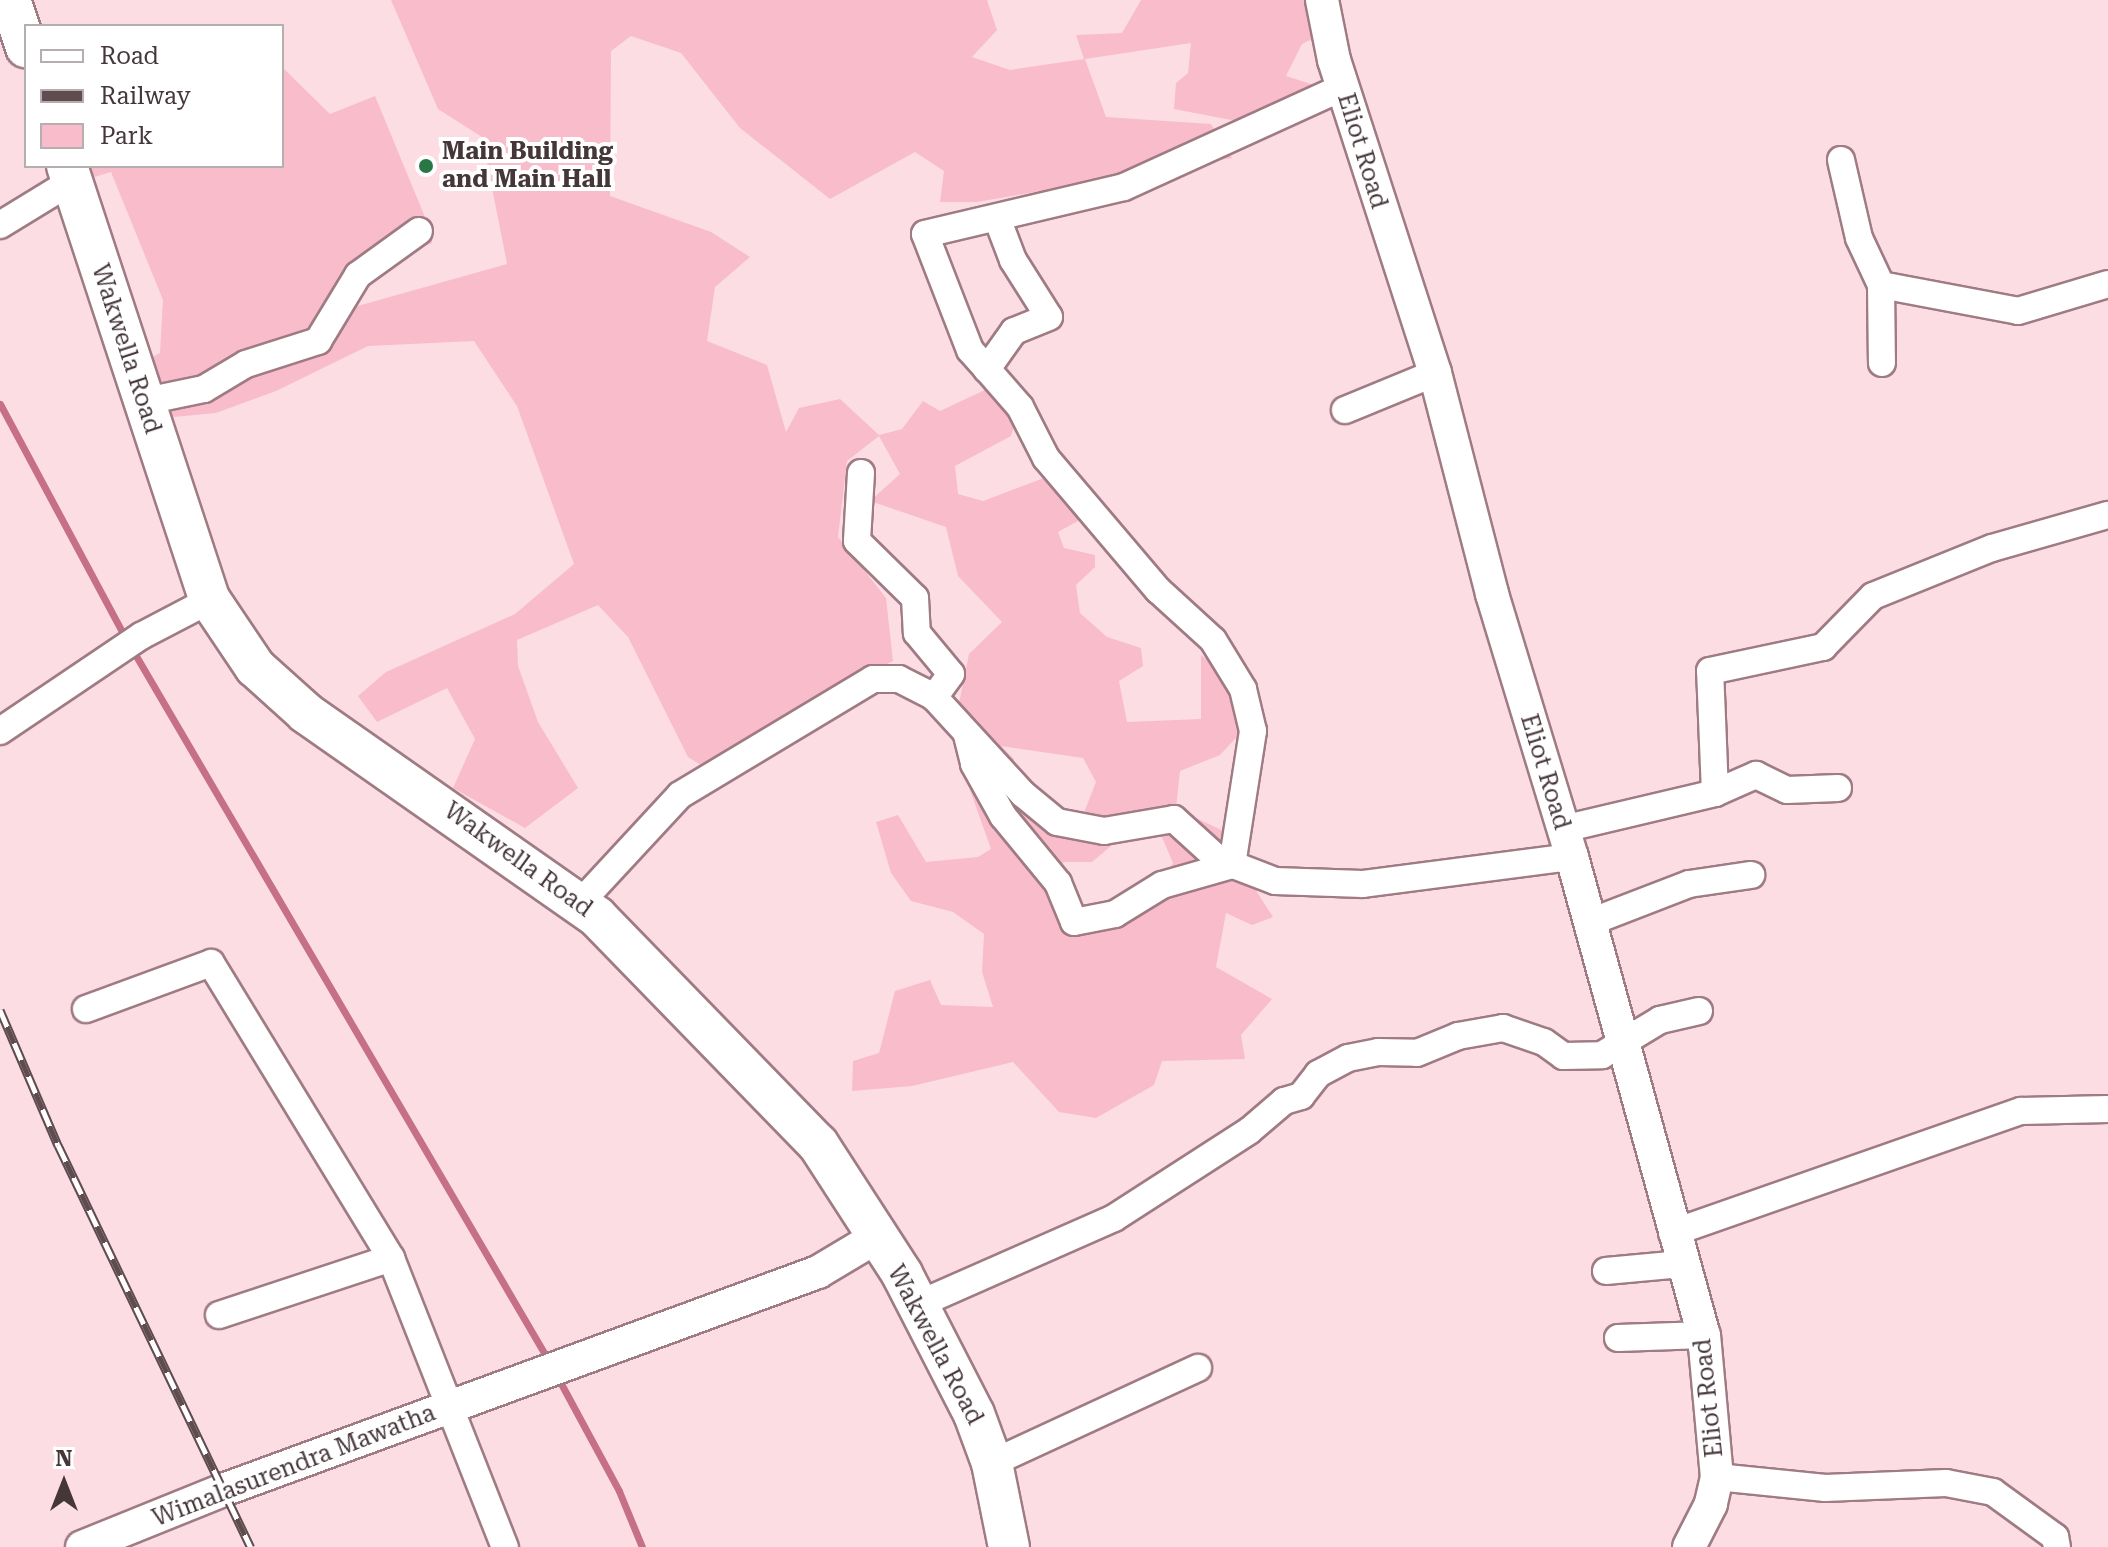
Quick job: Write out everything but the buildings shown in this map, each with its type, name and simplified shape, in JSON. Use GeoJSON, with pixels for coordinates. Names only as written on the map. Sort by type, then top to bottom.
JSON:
{"type":"FeatureCollection","features":[{"type":"Feature","properties":{"kind":"main road"},"geometry":{"type":"LineString","coordinates":[[10,0],[24,41]]}},
{"type":"Feature","properties":{"kind":"main road","name":"Wakwella Road"},"geometry":{"type":"LineString","coordinates":[[70,173],[141,402],[210,600],[255,667],[306,713],[580,903],[708,1025],[818,1144],[919,1304],[974,1414],[992,1463],[1009,1547]]}},
{"type":"Feature","properties":{"kind":"street","name":"Eliot Road"},"geometry":{"type":"LineString","coordinates":[[1322,0],[1343,87],[1435,373],[1495,606],[1568,843],[1677,1249],[1704,1335],[1717,1477],[1692,1546]]}},
{"type":"Feature","properties":{"kind":"street"},"geometry":{"type":"LineString","coordinates":[[1232,865],[1253,731],[1243,689],[1213,640],[1158,590],[1046,458],[1020,407],[970,350],[925,234],[1124,187],[1228,135],[1343,87]]}},
{"type":"Feature","properties":{"kind":"street"},"geometry":{"type":"LineString","coordinates":[[1841,160],[1859,238],[1881,285],[1882,363]]}},
{"type":"Feature","properties":{"kind":"street"},"geometry":{"type":"LineString","coordinates":[[0,225],[70,173]]}},
{"type":"Feature","properties":{"kind":"street"},"geometry":{"type":"LineString","coordinates":[[987,369],[1014,331],[1049,317],[1013,260],[997,218]]}},
{"type":"Feature","properties":{"kind":"street"},"geometry":{"type":"LineString","coordinates":[[141,402],[204,389],[246,364],[318,341],[358,275],[419,231]]}},
{"type":"Feature","properties":{"kind":"street"},"geometry":{"type":"LineString","coordinates":[[1881,285],[2018,311],[2108,284]]}},
{"type":"Feature","properties":{"kind":"street"},"geometry":{"type":"LineString","coordinates":[[1345,410],[1435,373]]}},
{"type":"Feature","properties":{"kind":"street"},"geometry":{"type":"LineString","coordinates":[[861,473],[857,541],[915,598],[917,633],[951,674],[934,697]]}},
{"type":"Feature","properties":{"kind":"street"},"geometry":{"type":"LineString","coordinates":[[1715,793],[1710,671],[1823,647],[1873,596],[1992,548],[2108,515]]}},
{"type":"Feature","properties":{"kind":"street"},"geometry":{"type":"LineString","coordinates":[[0,731],[132,642],[210,600]]}},
{"type":"Feature","properties":{"kind":"street"},"geometry":{"type":"LineString","coordinates":[[580,903],[680,795],[873,679],[899,679],[934,697],[967,735],[1057,822],[1104,831],[1174,819],[1218,859],[1275,881],[1363,884],[1568,843],[1715,793],[1756,775],[1787,790],[1838,788]]}},
{"type":"Feature","properties":{"kind":"street"},"geometry":{"type":"LineString","coordinates":[[967,735],[974,764],[1003,816],[1058,883],[1074,922],[1115,914],[1162,885],[1232,865]]}},
{"type":"Feature","properties":{"kind":"street"},"geometry":{"type":"LineString","coordinates":[[1588,923],[1689,884],[1751,875]]}},
{"type":"Feature","properties":{"kind":"street"},"geometry":{"type":"LineString","coordinates":[[86,1009],[211,963],[391,1258],[453,1406],[505,1547]]}},
{"type":"Feature","properties":{"kind":"street"},"geometry":{"type":"LineString","coordinates":[[919,1304],[1114,1218],[1241,1137],[1284,1101],[1301,1096],[1318,1074],[1348,1058],[1378,1052],[1417,1053],[1458,1036],[1503,1028],[1544,1042],[1563,1056],[1602,1055],[1660,1020],[1699,1011]]}},
{"type":"Feature","properties":{"kind":"street"},"geometry":{"type":"LineString","coordinates":[[1612,1261],[1677,1249],[2021,1111],[2108,1109]]}},
{"type":"Feature","properties":{"kind":"street","name":"Wimalasurendra Mawatha"},"geometry":{"type":"LineString","coordinates":[[82,1547],[818,1272],[875,1238]]}},
{"type":"Feature","properties":{"kind":"street"},"geometry":{"type":"LineString","coordinates":[[219,1315],[391,1258]]}},
{"type":"Feature","properties":{"kind":"street"},"geometry":{"type":"LineString","coordinates":[[1618,1338],[1704,1335]]}},
{"type":"Feature","properties":{"kind":"street"},"geometry":{"type":"LineString","coordinates":[[992,1463],[1198,1368]]}},
{"type":"Feature","properties":{"kind":"street"},"geometry":{"type":"LineString","coordinates":[[1717,1477],[1825,1488],[1946,1483],[1993,1492],[2055,1537],[2057,1547]]}},
{"type":"Feature","properties":{"kind":"green space"},"geometry":{"type":"Polygon","coordinates":[[[391,0],[987,0],[997,30],[972,57],[1010,70],[1084,59],[1076,35],[1122,33],[1141,0],[1322,0],[1327,32],[1302,44],[1286,76],[1314,85],[1252,124],[1174,109],[1176,83],[1188,73],[1191,43],[1085,59],[1106,117],[1211,124],[1232,158],[977,202],[940,202],[944,171],[915,152],[830,199],[740,128],[681,53],[631,36],[611,51],[610,196],[711,232],[750,257],[715,287],[707,341],[767,365],[786,432],[799,408],[840,399],[879,435],[902,429],[923,401],[940,411],[987,389],[1020,407],[1011,436],[955,466],[958,494],[983,501],[1060,472],[1084,497],[1078,521],[1058,532],[1064,548],[1095,555],[1095,567],[1076,585],[1080,613],[1107,637],[1141,648],[1143,666],[1119,681],[1127,722],[1201,719],[1201,655],[1243,689],[1247,726],[1220,755],[1180,771],[1175,818],[1196,818],[1230,834],[1250,881],[1273,917],[1252,925],[1226,913],[1216,967],[1272,999],[1241,1035],[1245,1059],[1162,1061],[1154,1085],[1096,1118],[1059,1112],[1013,1062],[912,1086],[852,1091],[853,1061],[879,1053],[895,991],[930,980],[941,1005],[993,1007],[982,972],[984,934],[953,912],[911,901],[891,873],[876,822],[898,815],[926,862],[978,857],[991,849],[964,773],[998,745],[967,735],[959,703],[969,654],[1002,622],[958,576],[946,527],[870,501],[900,474],[879,436],[847,461],[838,537],[886,598],[893,661],[795,708],[704,767],[688,757],[628,637],[598,605],[517,640],[518,666],[538,722],[578,788],[525,828],[453,788],[475,739],[447,688],[377,722],[358,696],[386,672],[515,614],[574,564],[517,406],[474,341],[368,346],[276,391],[216,413],[174,417],[138,375],[146,360],[160,353],[163,300],[111,172],[91,178],[88,168],[284,168],[284,69],[330,114],[375,96],[432,234],[432,243],[357,268],[315,318],[507,264],[482,137],[438,109],[391,0]],[[1001,746],[1014,759],[1008,787],[1077,840],[1103,832],[1083,815],[1096,782],[1083,758],[1001,746]],[[1159,830],[1105,832],[1111,846],[1092,862],[1063,862],[1066,923],[1161,885],[1173,863],[1159,830]]]}},
{"type":"Feature","properties":{"kind":"waterway"},"geometry":{"type":"LineString","coordinates":[[0,404],[126,639]]}},
{"type":"Feature","properties":{"kind":"waterway"},"geometry":{"type":"LineString","coordinates":[[132,649],[550,1363]]}},
{"type":"Feature","properties":{"kind":"waterway"},"geometry":{"type":"LineString","coordinates":[[558,1378],[619,1491],[642,1547]]}},
{"type":"Feature","properties":{"kind":"railway"},"geometry":{"type":"LineString","coordinates":[[0,1010],[58,1145],[251,1547]]}},
{"type":"Feature","properties":{"kind":"place","name":"Main Building and Main Hall"},"geometry":{"type":"Point","coordinates":[426,166]}}]}
